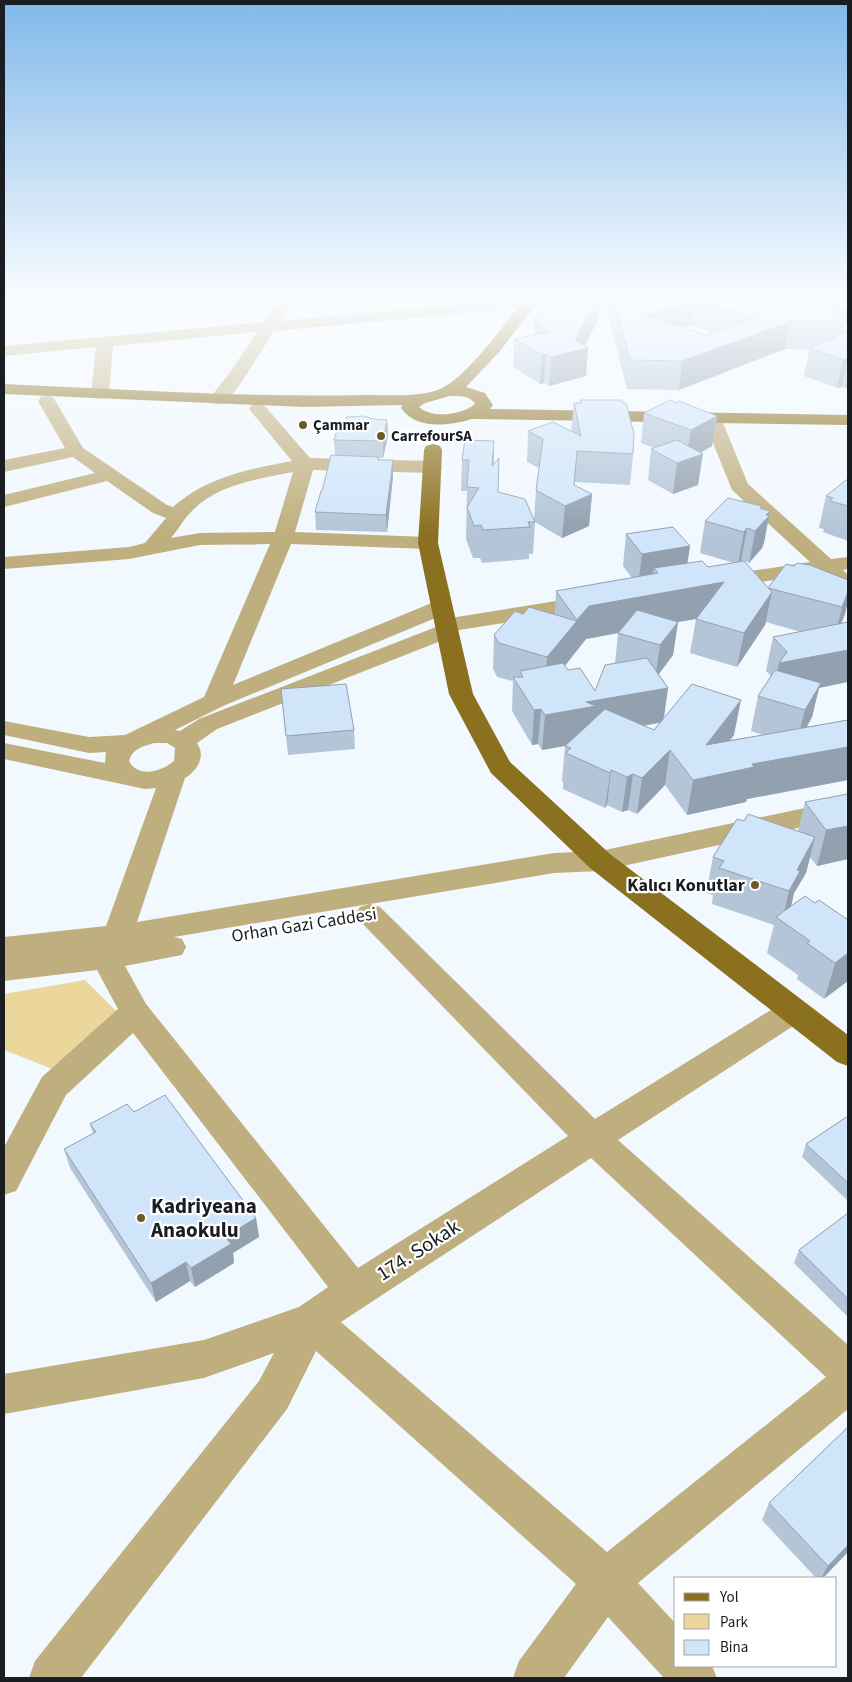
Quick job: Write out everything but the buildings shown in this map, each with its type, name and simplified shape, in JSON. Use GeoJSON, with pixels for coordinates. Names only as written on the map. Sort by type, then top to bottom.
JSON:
{"type":"FeatureCollection","features":[{"type":"Feature","properties":{"kind":"main road"},"geometry":{"type":"LineString","coordinates":[[4,398],[258,409],[416,409],[450,391],[468,376]]}},
{"type":"Feature","properties":{"kind":"main road"},"geometry":{"type":"LineString","coordinates":[[433,459],[443,440],[443,433],[460,416],[481,409],[484,405],[480,398],[481,385],[485,376]]}},
{"type":"Feature","properties":{"kind":"main road"},"geometry":{"type":"LineString","coordinates":[[4,389],[218,399],[335,402],[416,409],[434,420],[460,416],[848,420]]}},
{"type":"Feature","properties":{"kind":"main road"},"geometry":{"type":"LineString","coordinates":[[450,391],[471,393],[480,398],[538,405],[848,411]]}},
{"type":"Feature","properties":{"kind":"main road"},"geometry":{"type":"LineString","coordinates":[[416,409],[426,430],[433,459],[428,544],[461,694],[500,767],[600,861],[848,1053]]}},
{"type":"Feature","properties":{"kind":"street"},"geometry":{"type":"LineString","coordinates":[[100,394],[102,376]]}},
{"type":"Feature","properties":{"kind":"street"},"geometry":{"type":"LineString","coordinates":[[218,399],[236,376]]}},
{"type":"Feature","properties":{"kind":"street"},"geometry":{"type":"LineString","coordinates":[[46,401],[76,451],[160,509],[178,515]]}},
{"type":"Feature","properties":{"kind":"street"},"geometry":{"type":"LineString","coordinates":[[258,409],[306,464]]}},
{"type":"Feature","properties":{"kind":"street"},"geometry":{"type":"LineString","coordinates":[[712,418],[739,486],[841,571]]}},
{"type":"Feature","properties":{"kind":"street"},"geometry":{"type":"LineString","coordinates":[[4,466],[76,451]]}},
{"type":"Feature","properties":{"kind":"street"},"geometry":{"type":"LineString","coordinates":[[152,547],[191,501],[215,487],[245,476],[306,464],[433,459]]}},
{"type":"Feature","properties":{"kind":"street"},"geometry":{"type":"LineString","coordinates":[[214,701],[283,538],[306,464]]}},
{"type":"Feature","properties":{"kind":"street"},"geometry":{"type":"LineString","coordinates":[[4,501],[110,475]]}},
{"type":"Feature","properties":{"kind":"street"},"geometry":{"type":"LineString","coordinates":[[4,562],[129,553],[200,539],[283,538],[428,544]]}},
{"type":"Feature","properties":{"kind":"street"},"geometry":{"type":"LineString","coordinates":[[701,589],[841,571]]}},
{"type":"Feature","properties":{"kind":"street"},"geometry":{"type":"LineString","coordinates":[[126,776],[119,770],[116,763],[116,756],[121,749],[134,740],[214,701],[446,624],[613,603]]}},
{"type":"Feature","properties":{"kind":"street"},"geometry":{"type":"LineString","coordinates":[[182,741],[208,724],[446,624]]}},
{"type":"Feature","properties":{"kind":"street"},"geometry":{"type":"LineString","coordinates":[[4,728],[89,745],[162,735],[182,741],[188,747],[190,754],[188,762],[173,775],[112,947],[135,1012],[354,1290]]}},
{"type":"Feature","properties":{"kind":"street"},"geometry":{"type":"LineString","coordinates":[[4,751],[148,780],[173,775]]}},
{"type":"Feature","properties":{"kind":"street"},"geometry":{"type":"LineString","coordinates":[[4,948],[112,947],[554,863],[600,861],[848,808]]}},
{"type":"Feature","properties":{"kind":"street","name":"Orhan Gazi Caddesi"},"geometry":{"type":"LineString","coordinates":[[4,970],[112,947],[370,914],[567,878],[600,861]]}},
{"type":"Feature","properties":{"kind":"street"},"geometry":{"type":"LineString","coordinates":[[370,914],[592,1138],[848,1371]]}},
{"type":"Feature","properties":{"kind":"street","name":"174. Sokak"},"geometry":{"type":"LineString","coordinates":[[4,1394],[204,1358],[311,1321],[354,1290],[793,1011]]}},
{"type":"Feature","properties":{"kind":"street"},"geometry":{"type":"LineString","coordinates":[[4,1180],[54,1086],[135,1012]]}},
{"type":"Feature","properties":{"kind":"street"},"geometry":{"type":"LineString","coordinates":[[52,1678],[273,1395],[311,1321],[606,1581],[674,1657]]}},
{"type":"Feature","properties":{"kind":"street"},"geometry":{"type":"LineString","coordinates":[[536,1678],[606,1581],[848,1384]]}},
{"type":"Feature","properties":{"kind":"street"},"geometry":{"type":"LineString","coordinates":[[683,1667],[694,1678]]}},
{"type":"Feature","properties":{"kind":"green space"},"geometry":{"type":"Polygon","coordinates":[[[85,980],[118,1013],[55,1070],[4,1050],[4,994],[85,980]]]}},
{"type":"Feature","properties":{"kind":"place","name":"Çammar"},"geometry":{"type":"Point","coordinates":[303,425]}},
{"type":"Feature","properties":{"kind":"place","name":"CarrefourSA"},"geometry":{"type":"Point","coordinates":[381,436]}},
{"type":"Feature","properties":{"kind":"place","name":"Kalıcı Konutlar"},"geometry":{"type":"Point","coordinates":[755,885]}},
{"type":"Feature","properties":{"kind":"place","name":"Kadriyeana Anaokulu"},"geometry":{"type":"Point","coordinates":[141,1218]}}]}
